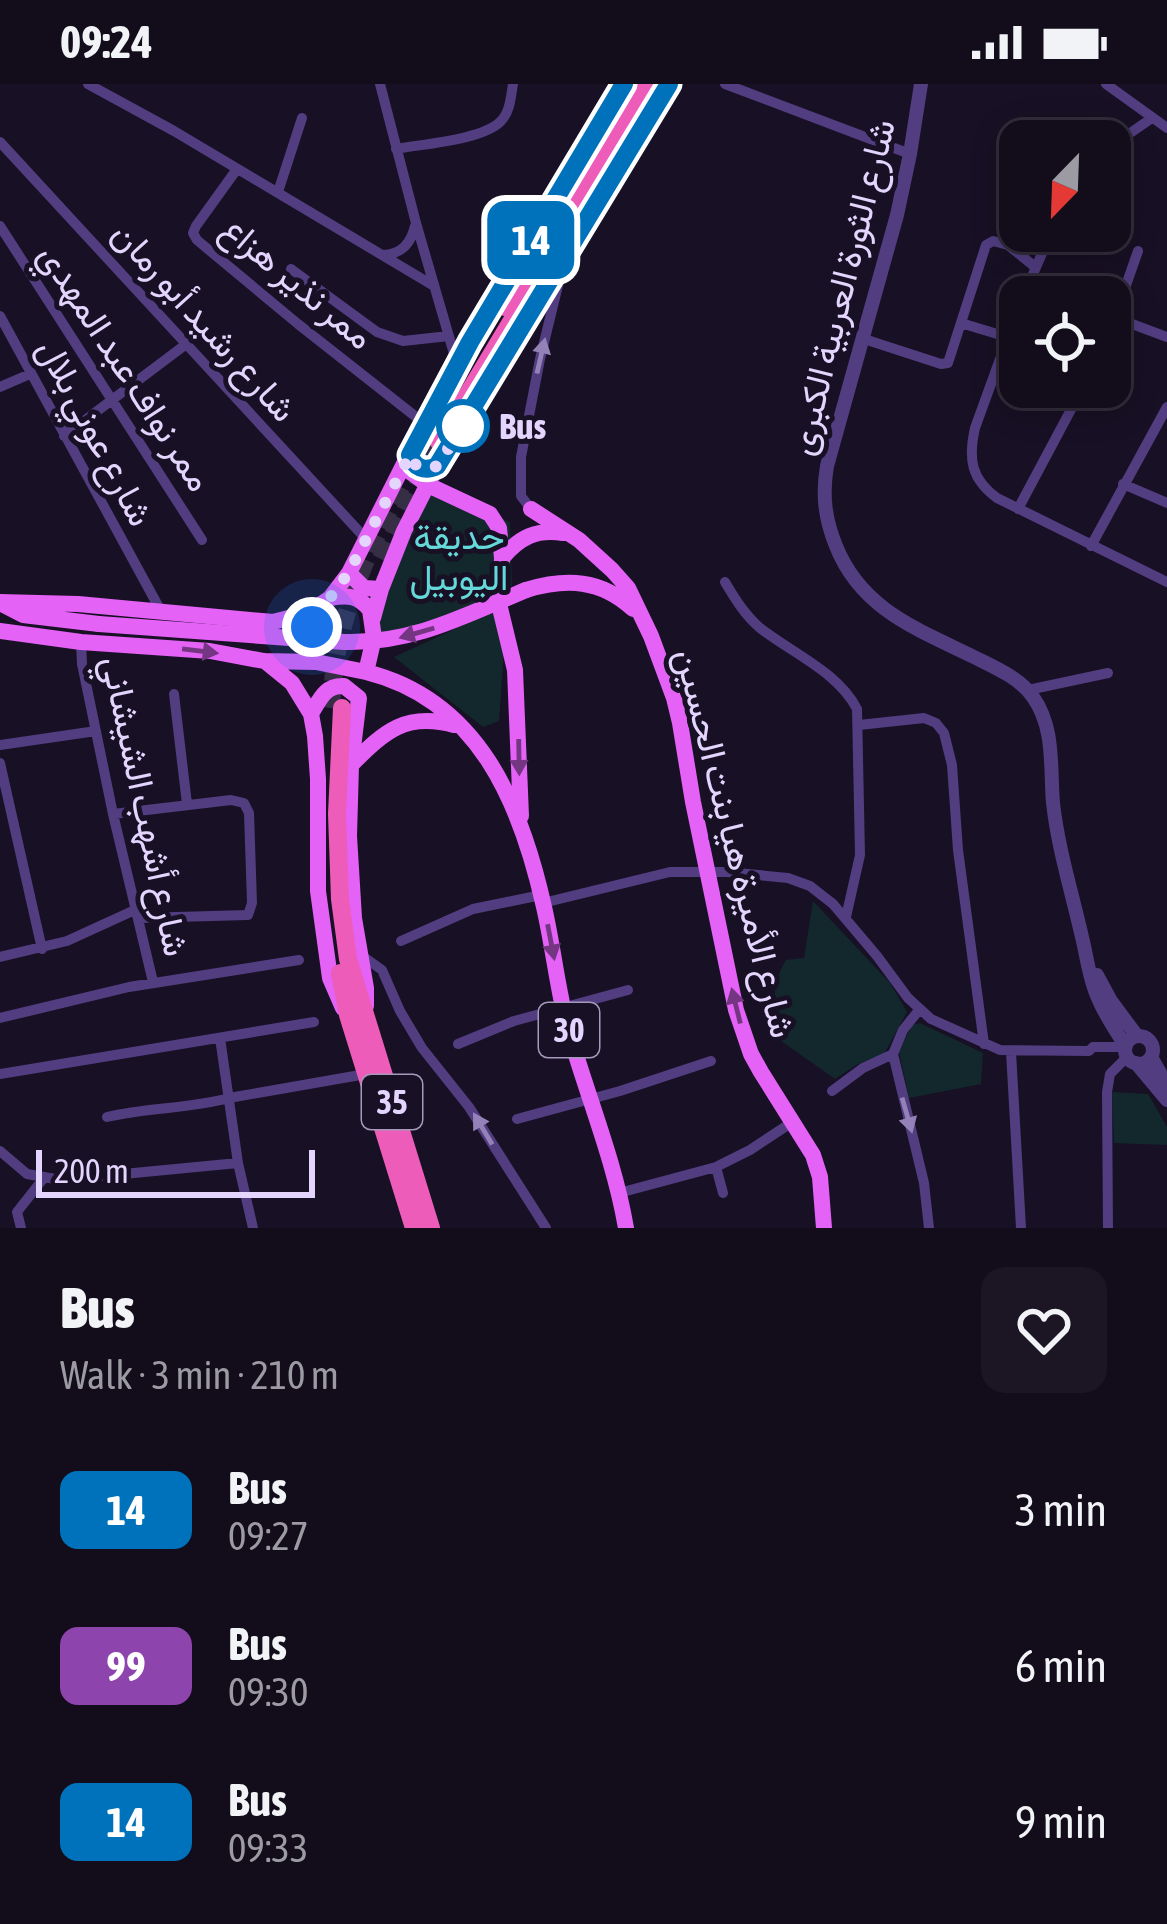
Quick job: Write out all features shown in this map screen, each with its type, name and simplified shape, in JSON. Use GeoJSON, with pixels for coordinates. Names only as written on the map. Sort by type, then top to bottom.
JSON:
{"type":"FeatureCollection","features":[{"type":"Feature","properties":{"kind":"highway"},"geometry":{"type":"LineString","coordinates":[[431,435],[636,84]]}},
{"type":"Feature","properties":{"kind":"highway"},"geometry":{"type":"LineString","coordinates":[[431,435],[654,84]]}},
{"type":"Feature","properties":{"kind":"highway","name":"35"},"geometry":{"type":"LineString","coordinates":[[337,708],[325,813],[335,946],[431,1228]]}},
{"type":"Feature","properties":{"kind":"highway","name":"35"},"geometry":{"type":"LineString","coordinates":[[356,1014],[366,1075],[414,1228]]}},
{"type":"Feature","properties":{"kind":"main road"},"geometry":{"type":"LineString","coordinates":[[0,602],[133,600],[161,613],[273,622],[308,614],[330,598],[349,572],[406,461],[431,435],[458,366],[624,84]]}},
{"type":"Feature","properties":{"kind":"main road"},"geometry":{"type":"LineString","coordinates":[[366,672],[381,589],[437,466],[669,84]]}},
{"type":"Feature","properties":{"kind":"main road"},"geometry":{"type":"LineString","coordinates":[[406,461],[428,469],[437,466]]}},
{"type":"Feature","properties":{"kind":"main road"},"geometry":{"type":"LineString","coordinates":[[406,461],[428,485],[490,514],[499,527],[500,608],[515,670],[522,829]]}},
{"type":"Feature","properties":{"kind":"main road","name":"شارع الأميرة هيا بنت الحسين"},"geometry":{"type":"LineString","coordinates":[[531,509],[569,533],[622,580],[643,618],[674,698],[736,1010],[761,1072],[813,1155],[824,1228]]}},
{"type":"Feature","properties":{"kind":"main road"},"geometry":{"type":"LineString","coordinates":[[376,518],[388,511],[395,513],[404,522],[404,531]]}},
{"type":"Feature","properties":{"kind":"main road"},"geometry":{"type":"LineString","coordinates":[[502,559],[535,532],[569,533]]}},
{"type":"Feature","properties":{"kind":"main road"},"geometry":{"type":"LineString","coordinates":[[349,572],[364,588],[381,589]]}},
{"type":"Feature","properties":{"kind":"main road"},"geometry":{"type":"LineString","coordinates":[[0,602],[23,615],[100,623],[384,641],[422,633],[526,590],[572,581],[612,592],[643,618]]}},
{"type":"Feature","properties":{"kind":"main road"},"geometry":{"type":"LineString","coordinates":[[330,598],[357,598],[373,618]]}},
{"type":"Feature","properties":{"kind":"main road"},"geometry":{"type":"LineString","coordinates":[[308,614],[312,627],[309,663]]}},
{"type":"Feature","properties":{"kind":"main road","name":"30"},"geometry":{"type":"LineString","coordinates":[[0,631],[366,672],[422,695],[463,728],[499,775],[522,829],[542,899],[563,1008],[626,1228]]}},
{"type":"Feature","properties":{"kind":"main road"},"geometry":{"type":"LineString","coordinates":[[264,661],[292,683],[311,714],[316,736],[322,929],[335,995],[356,1014],[366,988],[349,858],[351,765],[359,698],[344,686],[332,687],[321,695],[311,714]]}},
{"type":"Feature","properties":{"kind":"main road"},"geometry":{"type":"LineString","coordinates":[[351,765],[377,740],[405,723],[438,721],[463,728]]}},
{"type":"Feature","properties":{"kind":"street"},"geometry":{"type":"LineString","coordinates":[[88,84],[434,286]]}},
{"type":"Feature","properties":{"kind":"street"},"geometry":{"type":"LineString","coordinates":[[380,84],[458,366]]}},
{"type":"Feature","properties":{"kind":"street"},"geometry":{"type":"LineString","coordinates":[[396,149],[492,128],[506,113],[513,84]]}},
{"type":"Feature","properties":{"kind":"street"},"geometry":{"type":"LineString","coordinates":[[724,84],[910,154]]}},
{"type":"Feature","properties":{"kind":"street","name":"شارع الثورة العربية الكبرى"},"geometry":{"type":"LineString","coordinates":[[921,84],[910,154],[839,420],[824,504],[840,558],[860,588],[884,610],[989,664],[1028,690]]}},
{"type":"Feature","properties":{"kind":"street"},"geometry":{"type":"LineString","coordinates":[[1106,84],[1167,128]]}},
{"type":"Feature","properties":{"kind":"street"},"geometry":{"type":"LineString","coordinates":[[278,192],[302,118]]}},
{"type":"Feature","properties":{"kind":"street"},"geometry":{"type":"LineString","coordinates":[[1131,132],[1152,118]]}},
{"type":"Feature","properties":{"kind":"street","name":"شارع رشيد أبو رمان"},"geometry":{"type":"LineString","coordinates":[[0,142],[366,539]]}},
{"type":"Feature","properties":{"kind":"street","name":"ممر نذير هزاع"},"geometry":{"type":"LineString","coordinates":[[236,169],[194,229],[197,240],[431,435]]}},
{"type":"Feature","properties":{"kind":"street"},"geometry":{"type":"LineString","coordinates":[[383,255],[402,249],[416,223]]}},
{"type":"Feature","properties":{"kind":"street","name":"ممر نواف عبد المهدي"},"geometry":{"type":"LineString","coordinates":[[0,226],[202,540]]}},
{"type":"Feature","properties":{"kind":"street"},"geometry":{"type":"LineString","coordinates":[[864,339],[945,364],[951,358],[989,242],[1008,245],[1034,266]]}},
{"type":"Feature","properties":{"kind":"street"},"geometry":{"type":"LineString","coordinates":[[1130,276],[1138,251]]}},
{"type":"Feature","properties":{"kind":"street"},"geometry":{"type":"LineString","coordinates":[[1030,276],[1042,252]]}},
{"type":"Feature","properties":{"kind":"street"},"geometry":{"type":"LineString","coordinates":[[531,509],[520,496],[521,457],[566,256]]}},
{"type":"Feature","properties":{"kind":"street"},"geometry":{"type":"LineString","coordinates":[[291,269],[377,332],[404,341],[449,336]]}},
{"type":"Feature","properties":{"kind":"street","name":"شارع عوني بلال"},"geometry":{"type":"LineString","coordinates":[[0,316],[161,613]]}},
{"type":"Feature","properties":{"kind":"street"},"geometry":{"type":"LineString","coordinates":[[961,323],[999,335]]}},
{"type":"Feature","properties":{"kind":"street"},"geometry":{"type":"LineString","coordinates":[[1131,324],[1167,338]]}},
{"type":"Feature","properties":{"kind":"street"},"geometry":{"type":"LineString","coordinates":[[64,436],[185,345]]}},
{"type":"Feature","properties":{"kind":"street"},"geometry":{"type":"LineString","coordinates":[[999,360],[971,445],[974,476],[1018,509],[1167,583]]}},
{"type":"Feature","properties":{"kind":"street"},"geometry":{"type":"LineString","coordinates":[[0,387],[30,374]]}},
{"type":"Feature","properties":{"kind":"street"},"geometry":{"type":"LineString","coordinates":[[1091,546],[1167,407]]}},
{"type":"Feature","properties":{"kind":"street"},"geometry":{"type":"LineString","coordinates":[[1018,509],[1072,408]]}},
{"type":"Feature","properties":{"kind":"street"},"geometry":{"type":"LineString","coordinates":[[1123,484],[1167,502]]}},
{"type":"Feature","properties":{"kind":"street","name":"شارع عوني بلال"},"geometry":{"type":"LineString","coordinates":[[133,600],[141,576]]}},
{"type":"Feature","properties":{"kind":"street"},"geometry":{"type":"LineString","coordinates":[[725,582],[753,622],[843,689],[857,709],[860,855],[846,917]]}},
{"type":"Feature","properties":{"kind":"street","name":"شارع أشهب الشيشاني"},"geometry":{"type":"LineString","coordinates":[[81,642],[113,814],[153,982]]}},
{"type":"Feature","properties":{"kind":"street"},"geometry":{"type":"LineString","coordinates":[[1108,673],[1028,690],[1048,730],[1056,821],[1098,999],[1167,1085]]}},
{"type":"Feature","properties":{"kind":"street"},"geometry":{"type":"LineString","coordinates":[[175,694],[187,804]]}},
{"type":"Feature","properties":{"kind":"street"},"geometry":{"type":"LineString","coordinates":[[859,724],[924,718],[944,733],[984,1044]]}},
{"type":"Feature","properties":{"kind":"street"},"geometry":{"type":"LineString","coordinates":[[0,745],[96,731]]}},
{"type":"Feature","properties":{"kind":"street"},"geometry":{"type":"LineString","coordinates":[[0,763],[42,949]]}},
{"type":"Feature","properties":{"kind":"street"},"geometry":{"type":"LineString","coordinates":[[0,957],[42,949],[138,914],[251,913],[244,803],[231,800],[113,814]]}},
{"type":"Feature","properties":{"kind":"street"},"geometry":{"type":"LineString","coordinates":[[401,941],[473,909],[670,872],[800,881],[846,917],[931,1019],[1011,1052],[1089,1051],[1093,1047],[1139,1051]]}},
{"type":"Feature","properties":{"kind":"street"},"geometry":{"type":"LineString","coordinates":[[360,954],[382,970],[422,1048],[469,1107],[546,1228]]}},
{"type":"Feature","properties":{"kind":"street","name":"شارع أشهب الشيشاني"},"geometry":{"type":"LineString","coordinates":[[0,1018],[153,982],[299,960]]}},
{"type":"Feature","properties":{"kind":"street"},"geometry":{"type":"LineString","coordinates":[[458,1044],[514,1021],[628,990]]}},
{"type":"Feature","properties":{"kind":"street"},"geometry":{"type":"LineString","coordinates":[[919,1010],[903,1030],[893,1054],[924,1183],[929,1228]]}},
{"type":"Feature","properties":{"kind":"street"},"geometry":{"type":"LineString","coordinates":[[0,1074],[314,1022]]}},
{"type":"Feature","properties":{"kind":"street"},"geometry":{"type":"LineString","coordinates":[[1108,1228],[1110,1079],[1139,1051],[1167,1034]]}},
{"type":"Feature","properties":{"kind":"street"},"geometry":{"type":"LineString","coordinates":[[220,1038],[238,1163],[253,1228]]}},
{"type":"Feature","properties":{"kind":"street"},"geometry":{"type":"LineString","coordinates":[[1139,1051],[1167,1100]]}},
{"type":"Feature","properties":{"kind":"street"},"geometry":{"type":"LineString","coordinates":[[1011,1052],[1021,1228]]}},
{"type":"Feature","properties":{"kind":"street"},"geometry":{"type":"LineString","coordinates":[[832,1091],[893,1054]]}},
{"type":"Feature","properties":{"kind":"street"},"geometry":{"type":"LineString","coordinates":[[518,1119],[711,1061]]}},
{"type":"Feature","properties":{"kind":"street"},"geometry":{"type":"LineString","coordinates":[[107,1117],[143,1108],[214,1104],[366,1075]]}},
{"type":"Feature","properties":{"kind":"street"},"geometry":{"type":"LineString","coordinates":[[619,1193],[716,1167],[794,1121]]}},
{"type":"Feature","properties":{"kind":"street"},"geometry":{"type":"LineString","coordinates":[[0,1151],[27,1174],[43,1179],[96,1179],[238,1163]]}},
{"type":"Feature","properties":{"kind":"street"},"geometry":{"type":"LineString","coordinates":[[716,1167],[723,1193]]}},
{"type":"Feature","properties":{"kind":"street"},"geometry":{"type":"LineString","coordinates":[[21,1228],[17,1212],[43,1179]]}},
{"type":"Feature","properties":{"kind":"green space","name":"حديقة اليوبيل"},"geometry":{"type":"Polygon","coordinates":[[[439,487],[510,522],[512,586],[443,620],[379,635],[380,604],[430,494],[439,487]]]}},
{"type":"Feature","properties":{"kind":"green space"},"geometry":{"type":"Polygon","coordinates":[[[507,605],[499,721],[483,727],[394,657],[507,605]]]}},
{"type":"Feature","properties":{"kind":"green space"},"geometry":{"type":"Polygon","coordinates":[[[813,901],[890,983],[907,1012],[884,1054],[835,1079],[777,1038],[774,998],[778,978],[786,960],[804,958],[813,901]]]}},
{"type":"Feature","properties":{"kind":"green space"},"geometry":{"type":"Polygon","coordinates":[[[920,1023],[983,1053],[981,1084],[909,1098],[899,1052],[912,1025],[920,1023]]]}},
{"type":"Feature","properties":{"kind":"green space"},"geometry":{"type":"Polygon","coordinates":[[[1112,1092],[1148,1094],[1167,1127],[1167,1145],[1114,1143],[1112,1092]]]}},
{"type":"Feature","properties":{"kind":"tunnel"},"geometry":{"type":"LineString","coordinates":[[331,708],[336,659],[352,596],[387,514],[428,437]]}},
{"type":"Feature","properties":{"kind":"tunnel"},"geometry":{"type":"LineString","coordinates":[[381,559],[438,444]]}},
{"type":"Feature","properties":{"kind":"bus line","name":"14"},"geometry":{"type":"LineString","coordinates":[[624,84],[417,438],[410,455],[418,467],[437,466],[669,84]]}},
{"type":"Feature","properties":{"kind":"place","name":"Bus"},"geometry":{"type":"Point","coordinates":[463,426]}},
{"type":"Feature","properties":{"kind":"route"},"geometry":{"type":"LineString","coordinates":[[312,627],[308,614],[330,598],[349,572],[410,455],[418,467],[437,466],[463,426]]}}]}
